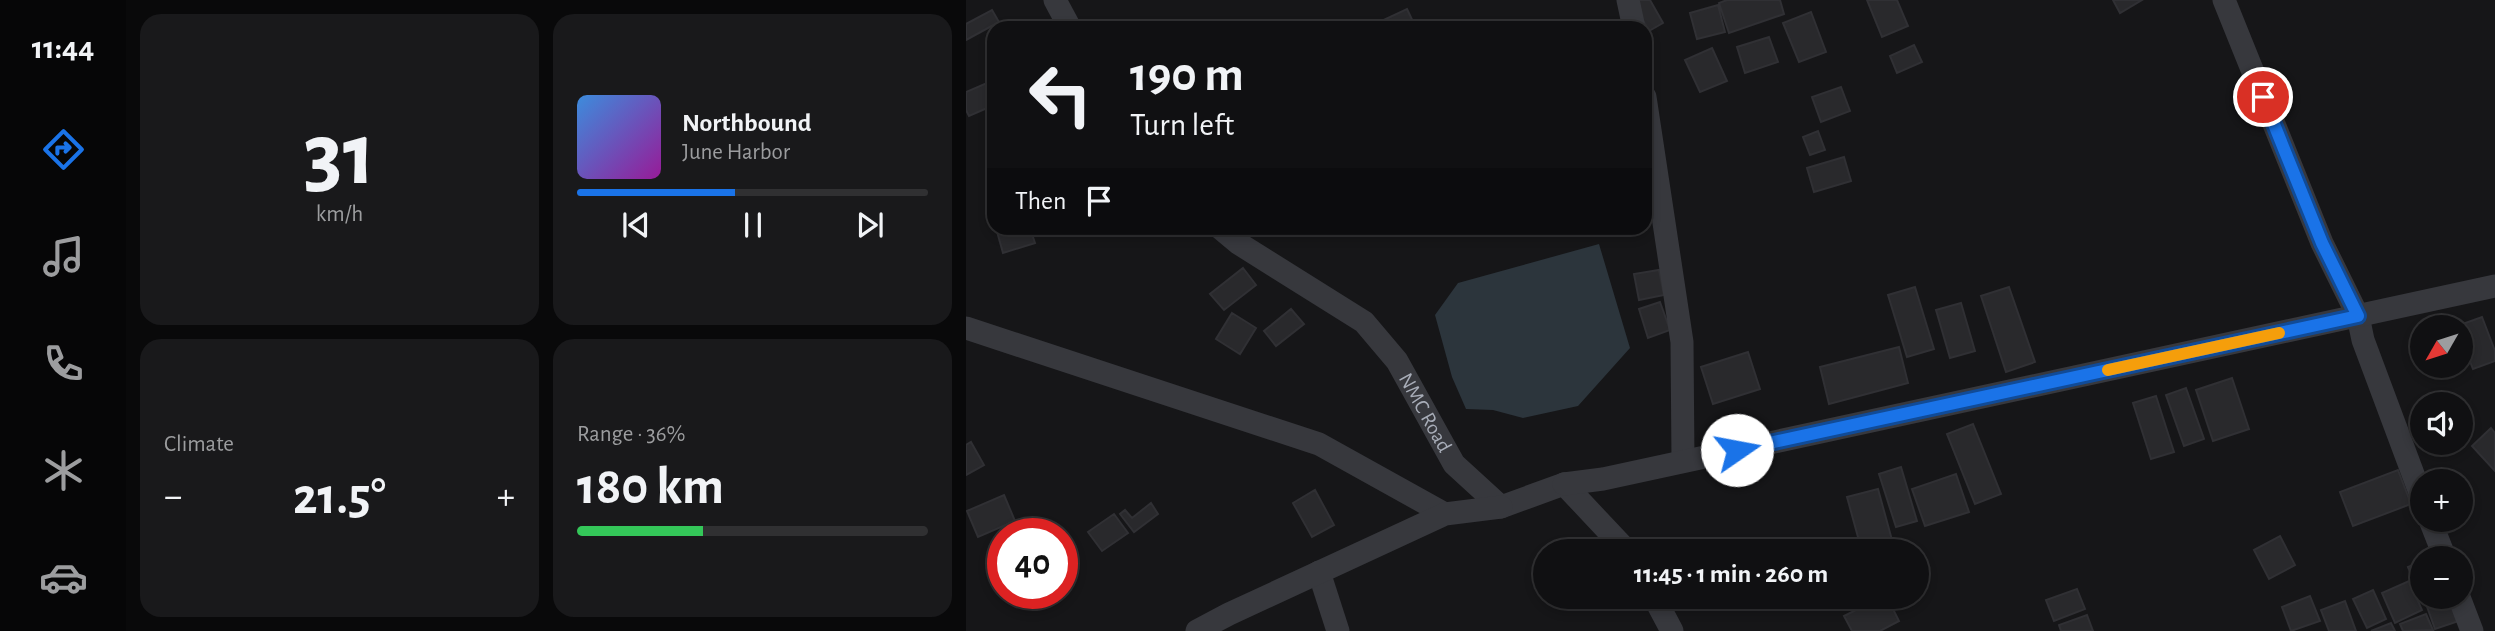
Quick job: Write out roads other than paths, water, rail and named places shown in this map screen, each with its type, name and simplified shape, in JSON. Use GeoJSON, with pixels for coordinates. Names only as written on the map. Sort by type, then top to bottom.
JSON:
{"type":"FeatureCollection","features":[{"type":"Feature","properties":{"kind":"street"},"geometry":{"type":"LineString","coordinates":[[1055,0],[1066,21]]}},
{"type":"Feature","properties":{"kind":"street"},"geometry":{"type":"LineString","coordinates":[[1628,0],[1632,21]]}},
{"type":"Feature","properties":{"kind":"street"},"geometry":{"type":"LineString","coordinates":[[2224,0],[2322,243],[2358,316],[2363,340],[2411,469]]}},
{"type":"Feature","properties":{"kind":"street"},"geometry":{"type":"LineString","coordinates":[[1652,143],[1682,341],[1683,461]]}},
{"type":"Feature","properties":{"kind":"street","name":"NMC Road"},"geometry":{"type":"LineString","coordinates":[[1229,235],[1249,251],[1364,322],[1397,361],[1454,464],[1502,507]]}},
{"type":"Feature","properties":{"kind":"street"},"geometry":{"type":"LineString","coordinates":[[1197,631],[1446,514],[1502,507],[1564,484],[1603,479],[2495,286]]}},
{"type":"Feature","properties":{"kind":"street"},"geometry":{"type":"LineString","coordinates":[[966,328],[1319,444],[1446,514]]}},
{"type":"Feature","properties":{"kind":"street"},"geometry":{"type":"LineString","coordinates":[[1564,484],[1616,539]]}},
{"type":"Feature","properties":{"kind":"street"},"geometry":{"type":"LineString","coordinates":[[1319,572],[1338,631]]}},
{"type":"Feature","properties":{"kind":"street"},"geometry":{"type":"LineString","coordinates":[[1660,609],[1672,631]]}},
{"type":"Feature","properties":{"kind":"street"},"geometry":{"type":"LineString","coordinates":[[2464,609],[2472,631]]}}]}
